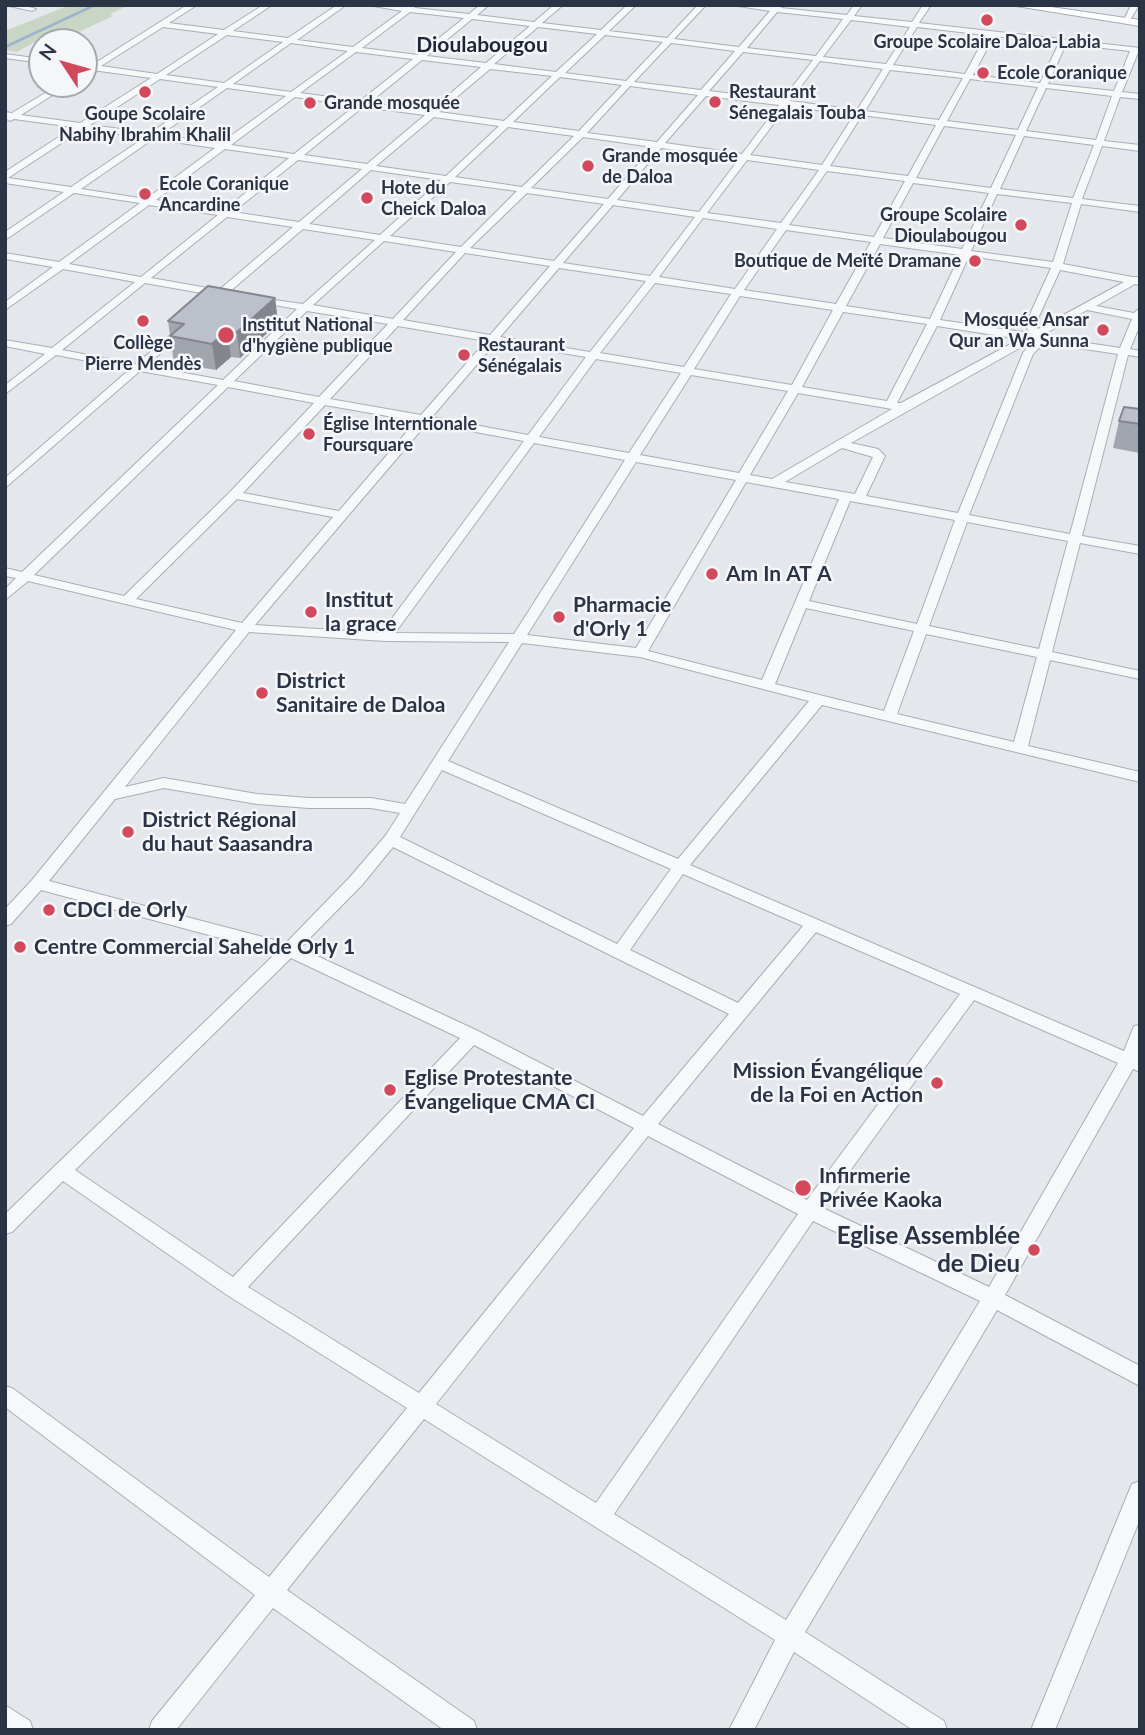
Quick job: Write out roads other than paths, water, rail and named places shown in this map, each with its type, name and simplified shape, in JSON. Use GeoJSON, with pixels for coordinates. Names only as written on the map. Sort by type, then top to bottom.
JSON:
{"type":"FeatureCollection","features":[{"type":"Feature","properties":{"kind":"main road"},"geometry":{"type":"LineString","coordinates":[[1015,5],[1140,23]]}},
{"type":"Feature","properties":{"kind":"street"},"geometry":{"type":"LineString","coordinates":[[5,5],[32,9]]}},
{"type":"Feature","properties":{"kind":"street"},"geometry":{"type":"LineString","coordinates":[[98,62],[193,5]]}},
{"type":"Feature","properties":{"kind":"street"},"geometry":{"type":"LineString","coordinates":[[5,178],[80,126],[268,5]]}},
{"type":"Feature","properties":{"kind":"street"},"geometry":{"type":"LineString","coordinates":[[5,237],[342,5]]}},
{"type":"Feature","properties":{"kind":"street"},"geometry":{"type":"LineString","coordinates":[[372,5],[411,7],[470,17],[1140,97]]}},
{"type":"Feature","properties":{"kind":"street"},"geometry":{"type":"LineString","coordinates":[[5,391],[485,5]]}},
{"type":"Feature","properties":{"kind":"street"},"geometry":{"type":"LineString","coordinates":[[211,303],[559,5]]}},
{"type":"Feature","properties":{"kind":"street"},"geometry":{"type":"LineString","coordinates":[[5,596],[305,307],[448,179],[632,5]]}},
{"type":"Feature","properties":{"kind":"street"},"geometry":{"type":"LineString","coordinates":[[127,600],[233,495],[463,250],[581,134],[702,5]]}},
{"type":"Feature","properties":{"kind":"street"},"geometry":{"type":"LineString","coordinates":[[737,5],[777,7],[849,18],[1137,50],[1077,201],[1057,266],[1030,325],[1036,337]]}},
{"type":"Feature","properties":{"kind":"street"},"geometry":{"type":"LineString","coordinates":[[385,637],[593,355],[858,5]]}},
{"type":"Feature","properties":{"kind":"street"},"geometry":{"type":"LineString","coordinates":[[5,1226],[289,950],[356,881],[391,839],[737,293],[825,167],[927,5]]}},
{"type":"Feature","properties":{"kind":"street"},"geometry":{"type":"LineString","coordinates":[[1126,20],[1135,5]]}},
{"type":"Feature","properties":{"kind":"street"},"geometry":{"type":"LineString","coordinates":[[5,307],[411,7]]}},
{"type":"Feature","properties":{"kind":"street"},"geometry":{"type":"LineString","coordinates":[[5,920],[38,884],[245,628],[554,264],[777,7]]}},
{"type":"Feature","properties":{"kind":"street"},"geometry":{"type":"LineString","coordinates":[[163,25],[1140,148]]}},
{"type":"Feature","properties":{"kind":"street"},"geometry":{"type":"LineString","coordinates":[[640,653],[796,387],[991,34]]}},
{"type":"Feature","properties":{"kind":"street"},"geometry":{"type":"LineString","coordinates":[[891,404],[966,254],[1063,43]]}},
{"type":"Feature","properties":{"kind":"street"},"geometry":{"type":"LineString","coordinates":[[5,56],[28,59]]}},
{"type":"Feature","properties":{"kind":"street"},"geometry":{"type":"LineString","coordinates":[[5,69],[24,58]]}},
{"type":"Feature","properties":{"kind":"street"},"geometry":{"type":"LineString","coordinates":[[98,68],[1140,209]]}},
{"type":"Feature","properties":{"kind":"street"},"geometry":{"type":"LineString","coordinates":[[8,117],[41,98]]}},
{"type":"Feature","properties":{"kind":"street"},"geometry":{"type":"LineString","coordinates":[[8,117],[371,167],[1138,280]]}},
{"type":"Feature","properties":{"kind":"street"},"geometry":{"type":"LineString","coordinates":[[5,178],[838,310],[1140,354]]}},
{"type":"Feature","properties":{"kind":"street"},"geometry":{"type":"LineString","coordinates":[[5,256],[233,295]]}},
{"type":"Feature","properties":{"kind":"street"},"geometry":{"type":"LineString","coordinates":[[776,482],[903,407],[1138,280]]}},
{"type":"Feature","properties":{"kind":"street"},"geometry":{"type":"LineString","coordinates":[[245,297],[903,407]]}},
{"type":"Feature","properties":{"kind":"street"},"geometry":{"type":"LineString","coordinates":[[1020,749],[1124,352],[1138,314],[1086,307]]}},
{"type":"Feature","properties":{"kind":"street"},"geometry":{"type":"LineString","coordinates":[[5,484],[190,321]]}},
{"type":"Feature","properties":{"kind":"street"},"geometry":{"type":"LineString","coordinates":[[888,717],[962,518],[1036,337]]}},
{"type":"Feature","properties":{"kind":"street"},"geometry":{"type":"LineString","coordinates":[[5,343],[1140,550]]}},
{"type":"Feature","properties":{"kind":"street"},"geometry":{"type":"LineString","coordinates":[[767,685],[801,603],[853,498],[879,456],[874,452],[840,444]]}},
{"type":"Feature","properties":{"kind":"street"},"geometry":{"type":"LineString","coordinates":[[233,495],[341,515]]}},
{"type":"Feature","properties":{"kind":"street"},"geometry":{"type":"LineString","coordinates":[[5,572],[245,628],[385,637],[516,638],[640,653],[888,717],[1140,777]]}},
{"type":"Feature","properties":{"kind":"street"},"geometry":{"type":"LineString","coordinates":[[801,603],[1140,675]]}},
{"type":"Feature","properties":{"kind":"street"},"geometry":{"type":"LineString","coordinates":[[620,952],[680,867],[819,699]]}},
{"type":"Feature","properties":{"kind":"street"},"geometry":{"type":"LineString","coordinates":[[440,762],[1134,1062]]}},
{"type":"Feature","properties":{"kind":"street"},"geometry":{"type":"LineString","coordinates":[[110,794],[158,783],[257,799],[309,803],[371,803],[409,810]]}},
{"type":"Feature","properties":{"kind":"street"},"geometry":{"type":"LineString","coordinates":[[391,839],[741,1012]]}},
{"type":"Feature","properties":{"kind":"street"},"geometry":{"type":"LineString","coordinates":[[38,884],[289,950],[472,1036],[810,1211],[993,1298],[1140,1377]]}},
{"type":"Feature","properties":{"kind":"street"},"geometry":{"type":"LineString","coordinates":[[161,1730],[645,1127],[813,925]]}},
{"type":"Feature","properties":{"kind":"street"},"geometry":{"type":"LineString","coordinates":[[599,1517],[810,1211],[971,992]]}},
{"type":"Feature","properties":{"kind":"street"},"geometry":{"type":"LineString","coordinates":[[741,1730],[790,1636],[1134,1062],[1140,1031]]}},
{"type":"Feature","properties":{"kind":"street"},"geometry":{"type":"LineString","coordinates":[[234,1289],[472,1036]]}},
{"type":"Feature","properties":{"kind":"street"},"geometry":{"type":"LineString","coordinates":[[61,1170],[234,1289],[790,1636],[935,1730]]}},
{"type":"Feature","properties":{"kind":"street"},"geometry":{"type":"LineString","coordinates":[[5,1395],[272,1593],[465,1730]]}},
{"type":"Feature","properties":{"kind":"street"},"geometry":{"type":"LineString","coordinates":[[1043,1730],[1140,1491]]}},
{"type":"Feature","properties":{"kind":"street"},"geometry":{"type":"LineString","coordinates":[[5,1717],[21,1730]]}},
{"type":"Feature","properties":{"kind":"waterway"},"geometry":{"type":"LineString","coordinates":[[5,47],[95,5]]}},
{"type":"Feature","properties":{"kind":"place","name":"Groupe Scolaire Daloa-Labia"},"geometry":{"type":"Point","coordinates":[987,20]}},
{"type":"Feature","properties":{"kind":"place","name":"Ecole Coranique"},"geometry":{"type":"Point","coordinates":[983,73]}},
{"type":"Feature","properties":{"kind":"place","name":"Goupe Scolaire Nabihy Ibrahim Khalil"},"geometry":{"type":"Point","coordinates":[145,92]}},
{"type":"Feature","properties":{"kind":"place","name":"Restaurant Sénegalais Touba"},"geometry":{"type":"Point","coordinates":[715,102]}},
{"type":"Feature","properties":{"kind":"place","name":"Grande mosquée"},"geometry":{"type":"Point","coordinates":[310,103]}},
{"type":"Feature","properties":{"kind":"place","name":"Grande mosquée de Daloa"},"geometry":{"type":"Point","coordinates":[588,166]}},
{"type":"Feature","properties":{"kind":"place","name":"Ecole Coranique Ancardine"},"geometry":{"type":"Point","coordinates":[145,194]}},
{"type":"Feature","properties":{"kind":"place","name":"Hote du Cheick Daloa"},"geometry":{"type":"Point","coordinates":[367,198]}},
{"type":"Feature","properties":{"kind":"place","name":"Groupe Scolaire Dioulabougou"},"geometry":{"type":"Point","coordinates":[1021,225]}},
{"type":"Feature","properties":{"kind":"place","name":"Boutique de Meïté Dramane"},"geometry":{"type":"Point","coordinates":[975,261]}},
{"type":"Feature","properties":{"kind":"place","name":"Collège Pierre Mendès"},"geometry":{"type":"Point","coordinates":[143,321]}},
{"type":"Feature","properties":{"kind":"place","name":"Mosquée Ansar Qur an Wa Sunna"},"geometry":{"type":"Point","coordinates":[1103,330]}},
{"type":"Feature","properties":{"kind":"place","name":"Institut National d'hygiène publique"},"geometry":{"type":"Point","coordinates":[226,335]}},
{"type":"Feature","properties":{"kind":"place","name":"Restaurant Sénégalais"},"geometry":{"type":"Point","coordinates":[464,355]}},
{"type":"Feature","properties":{"kind":"place","name":"Église Interntionale Foursquare"},"geometry":{"type":"Point","coordinates":[309,434]}},
{"type":"Feature","properties":{"kind":"place","name":"Am In AT A"},"geometry":{"type":"Point","coordinates":[712,574]}},
{"type":"Feature","properties":{"kind":"place","name":"Institut la grace"},"geometry":{"type":"Point","coordinates":[311,612]}},
{"type":"Feature","properties":{"kind":"place","name":"Pharmacie d'Orly 1"},"geometry":{"type":"Point","coordinates":[559,617]}},
{"type":"Feature","properties":{"kind":"place","name":"District Sanitaire de Daloa"},"geometry":{"type":"Point","coordinates":[262,693]}},
{"type":"Feature","properties":{"kind":"place","name":"District Régional du haut Saasandra"},"geometry":{"type":"Point","coordinates":[128,832]}},
{"type":"Feature","properties":{"kind":"place","name":"CDCI de Orly"},"geometry":{"type":"Point","coordinates":[49,910]}},
{"type":"Feature","properties":{"kind":"place","name":"Centre Commercial Sahelde Orly 1"},"geometry":{"type":"Point","coordinates":[20,947]}},
{"type":"Feature","properties":{"kind":"place","name":"Mission Évangélique de la Foi en Action"},"geometry":{"type":"Point","coordinates":[937,1083]}},
{"type":"Feature","properties":{"kind":"place","name":"Eglise Protestante Évangelique CMA CI"},"geometry":{"type":"Point","coordinates":[390,1090]}},
{"type":"Feature","properties":{"kind":"place","name":"Infirmerie Privée Kaoka"},"geometry":{"type":"Point","coordinates":[803,1188]}},
{"type":"Feature","properties":{"kind":"place","name":"Eglise Assemblée de Dieu"},"geometry":{"type":"Point","coordinates":[1034,1250]}},
{"type":"Feature","properties":{"kind":"district","name":"Dioulabougou"},"geometry":{"type":"Point","coordinates":[482,45]}}]}
